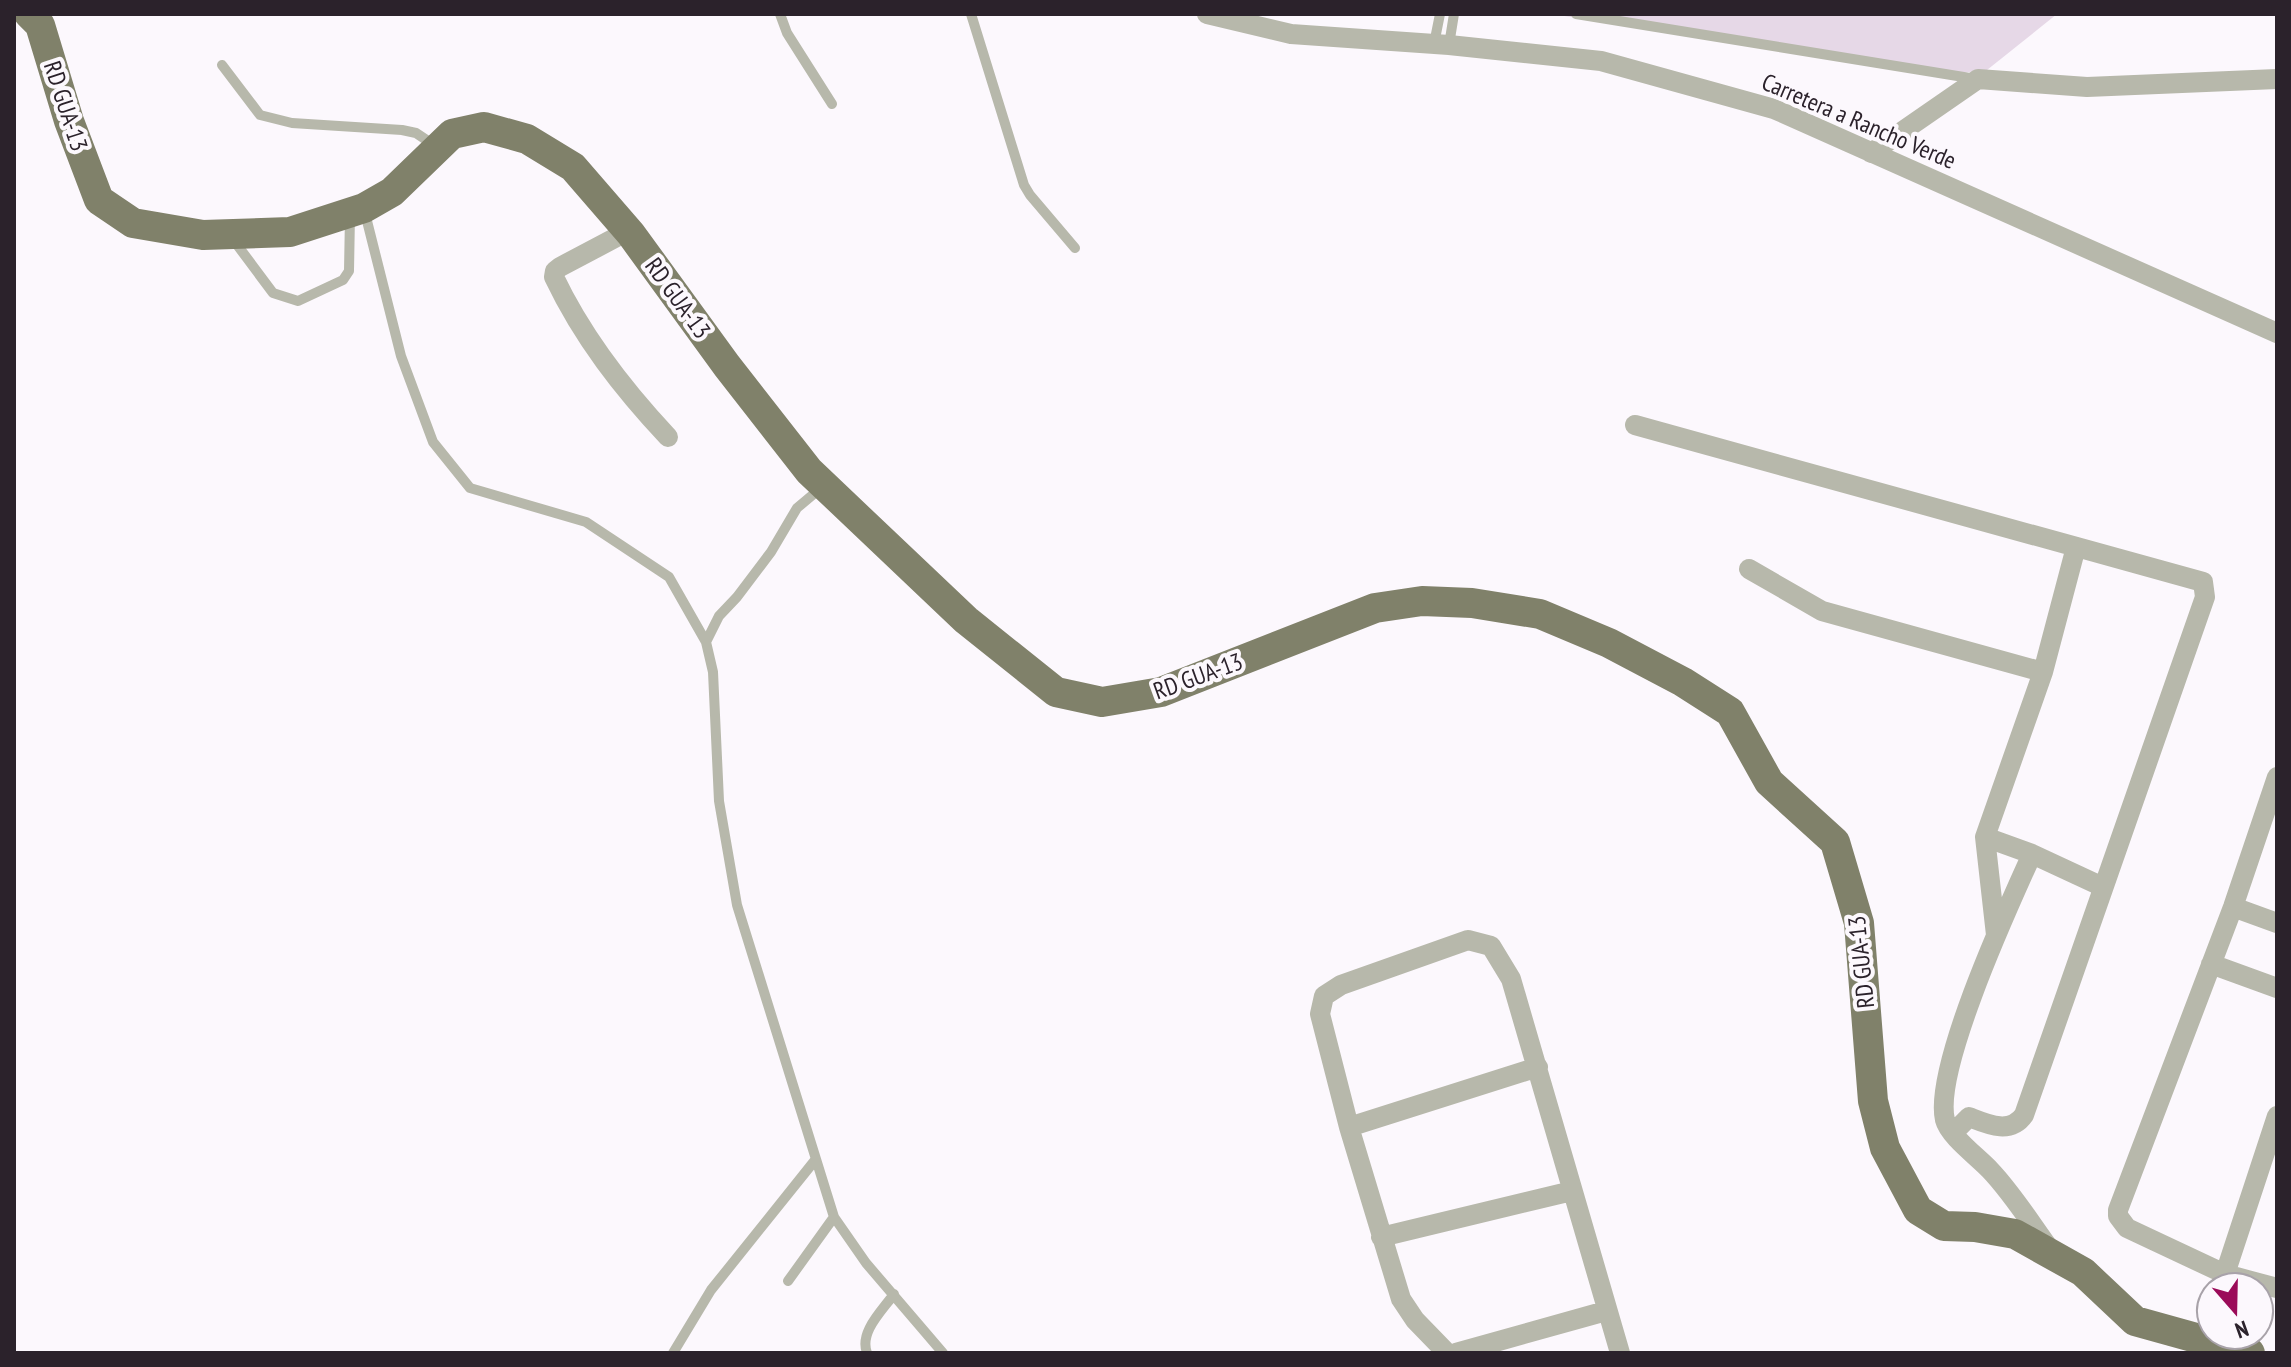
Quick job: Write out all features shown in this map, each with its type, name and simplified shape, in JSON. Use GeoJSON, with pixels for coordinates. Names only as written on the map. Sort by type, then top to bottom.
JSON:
{"type":"FeatureCollection","features":[{"type":"Feature","properties":{"kind":"main road","name":"RD GUA-13"},"geometry":{"type":"LineString","coordinates":[[29,14],[40,25],[69,121],[99,200],[133,223],[203,235],[290,232],[357,210],[392,192],[452,134],[484,127],[527,139],[573,167],[628,231],[727,366],[824,486],[966,620],[1056,692],[1102,702],[1161,692],[1375,608],[1422,601],[1472,603],[1540,614],[1609,643],[1683,682],[1730,712],[1769,782],[1835,842],[1859,923],[1873,1101],[1885,1148],[1918,1210],[1944,1226],[1975,1227],[2015,1234],[2083,1272],[2135,1321],[2195,1341]]}},
{"type":"Feature","properties":{"kind":"street","name":"Carretera a Rancho Verde"},"geometry":{"type":"LineString","coordinates":[[1207,14],[1291,34],[1601,61],[1774,109],[2277,333]]}},
{"type":"Feature","properties":{"kind":"street"},"geometry":{"type":"LineString","coordinates":[[1871,153],[1978,79],[2087,87],[2277,79]]}},
{"type":"Feature","properties":{"kind":"street"},"geometry":{"type":"LineString","coordinates":[[628,231],[560,267],[554,277],[602,360],[668,437]]}},
{"type":"Feature","properties":{"kind":"street"},"geometry":{"type":"LineString","coordinates":[[1635,425],[2203,582],[2206,588],[2024,1115],[2002,1128],[1965,1118],[1954,1132]]}},
{"type":"Feature","properties":{"kind":"street"},"geometry":{"type":"LineString","coordinates":[[1996,935],[1985,837],[2043,672],[2076,547]]}},
{"type":"Feature","properties":{"kind":"street"},"geometry":{"type":"LineString","coordinates":[[1749,569],[1822,611],[2043,672]]}},
{"type":"Feature","properties":{"kind":"street"},"geometry":{"type":"LineString","coordinates":[[2219,1271],[2127,1228],[2118,1216],[2118,1210],[2233,907],[2277,777]]}},
{"type":"Feature","properties":{"kind":"street"},"geometry":{"type":"LineString","coordinates":[[1985,837],[2032,854],[2103,887]]}},
{"type":"Feature","properties":{"kind":"street"},"geometry":{"type":"LineString","coordinates":[[2032,854],[1996,935],[1952,1055],[1944,1106],[1946,1123],[1991,1171],[2054,1255]]}},
{"type":"Feature","properties":{"kind":"street"},"geometry":{"type":"LineString","coordinates":[[2233,907],[2277,923]]}},
{"type":"Feature","properties":{"kind":"street"},"geometry":{"type":"LineString","coordinates":[[1447,1353],[1415,1320],[1401,1299],[1349,1127],[1320,1014],[1324,996],[1341,985],[1468,940],[1491,946],[1511,979],[1620,1353]]}},
{"type":"Feature","properties":{"kind":"street"},"geometry":{"type":"LineString","coordinates":[[2211,964],[2277,988]]}},
{"type":"Feature","properties":{"kind":"street"},"geometry":{"type":"LineString","coordinates":[[1349,1127],[1538,1067]]}},
{"type":"Feature","properties":{"kind":"street"},"geometry":{"type":"LineString","coordinates":[[2226,1271],[2277,1116]]}},
{"type":"Feature","properties":{"kind":"street"},"geometry":{"type":"LineString","coordinates":[[1381,1237],[1572,1191]]}},
{"type":"Feature","properties":{"kind":"street"},"geometry":{"type":"LineString","coordinates":[[1456,1353],[1606,1311]]}},
{"type":"Feature","properties":{"kind":"lane"},"geometry":{"type":"LineString","coordinates":[[780,14],[787,33],[832,104]]}},
{"type":"Feature","properties":{"kind":"lane"},"geometry":{"type":"LineString","coordinates":[[971,14],[1024,185],[1075,248]]}},
{"type":"Feature","properties":{"kind":"lane"},"geometry":{"type":"LineString","coordinates":[[1440,14],[1441,45]]}},
{"type":"Feature","properties":{"kind":"lane"},"geometry":{"type":"LineString","coordinates":[[1441,45],[1454,14]]}},
{"type":"Feature","properties":{"kind":"lane"},"geometry":{"type":"LineString","coordinates":[[1576,14],[1978,79]]}},
{"type":"Feature","properties":{"kind":"lane"},"geometry":{"type":"LineString","coordinates":[[222,65],[260,115],[292,123],[402,130],[416,133],[438,147]]}},
{"type":"Feature","properties":{"kind":"lane"},"geometry":{"type":"LineString","coordinates":[[230,234],[273,293],[298,301],[343,280],[349,271],[357,210]]}},
{"type":"Feature","properties":{"kind":"lane"},"geometry":{"type":"LineString","coordinates":[[357,210],[401,356],[433,442],[461,477],[470,488],[586,522],[669,577],[706,642],[713,672],[719,801],[737,905],[834,1217],[866,1263],[943,1353]]}},
{"type":"Feature","properties":{"kind":"lane"},"geometry":{"type":"LineString","coordinates":[[706,642],[719,616],[771,552],[797,508],[824,486]]}},
{"type":"Feature","properties":{"kind":"lane"},"geometry":{"type":"LineString","coordinates":[[673,1353],[711,1290],[816,1159]]}},
{"type":"Feature","properties":{"kind":"lane"},"geometry":{"type":"LineString","coordinates":[[788,1281],[834,1217]]}},
{"type":"Feature","properties":{"kind":"lane"},"geometry":{"type":"LineString","coordinates":[[867,1353],[864,1341],[868,1330],[894,1294]]}},
{"type":"Feature","properties":{"kind":"shaded area"},"geometry":{"type":"Polygon","coordinates":[[[1551,14],[2057,14],[1987,70],[1960,73],[1551,14]]]}}]}
